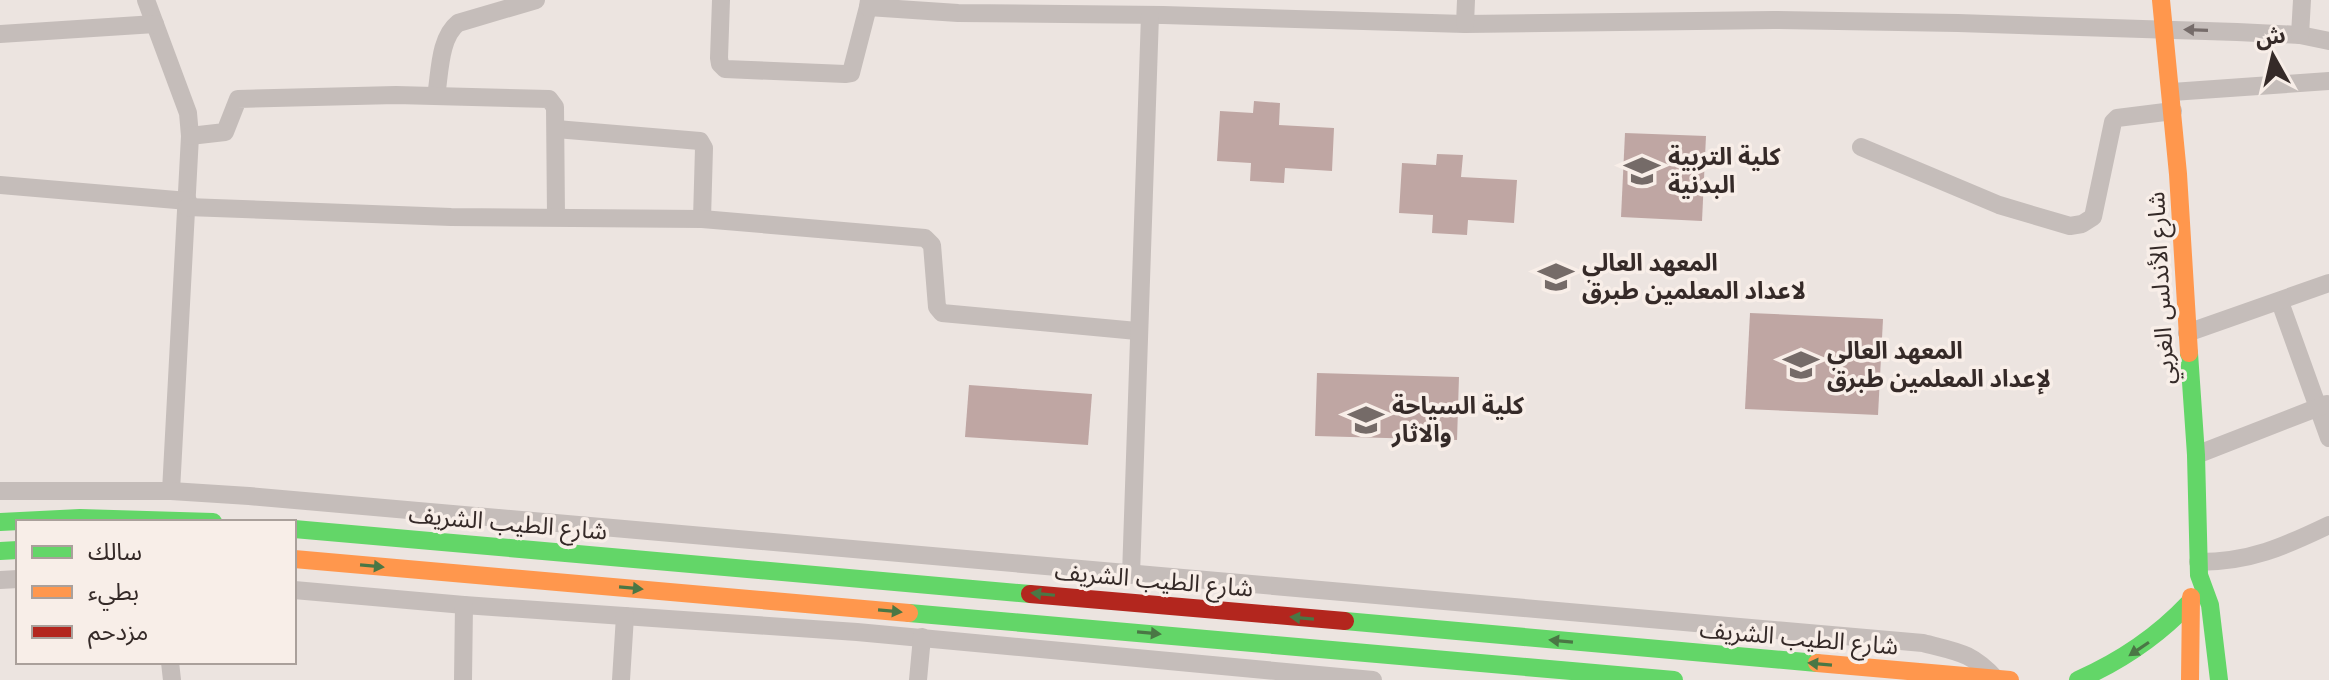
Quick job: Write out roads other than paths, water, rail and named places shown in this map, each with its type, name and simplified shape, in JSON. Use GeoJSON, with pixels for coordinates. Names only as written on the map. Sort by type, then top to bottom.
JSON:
{"type":"FeatureCollection","features":[{"type":"Feature","properties":{"kind":"main road","name":"شارع الأندلس الغربي"},"geometry":{"type":"LineString","coordinates":[[2161,0],[2172,102],[2196,455],[2199,568],[2210,605],[2219,680]]}},
{"type":"Feature","properties":{"kind":"main road"},"geometry":{"type":"LineString","coordinates":[[40,520],[146,520]]}},
{"type":"Feature","properties":{"kind":"main road","name":"شارع الطيب الشريف"},"geometry":{"type":"LineString","coordinates":[[296,529],[2010,680]]}},
{"type":"Feature","properties":{"kind":"main road"},"geometry":{"type":"LineString","coordinates":[[296,559],[1674,680]]}},
{"type":"Feature","properties":{"kind":"main road","name":"شارع الأندلس الغربي"},"geometry":{"type":"LineString","coordinates":[[2190,680],[2189,603],[2199,568]]}},
{"type":"Feature","properties":{"kind":"main road"},"geometry":{"type":"LineString","coordinates":[[2078,680],[2125,659],[2149,643],[2189,603]]}},
{"type":"Feature","properties":{"kind":"street"},"geometry":{"type":"LineString","coordinates":[[146,0],[188,113],[190,136],[171,491]]}},
{"type":"Feature","properties":{"kind":"street"},"geometry":{"type":"LineString","coordinates":[[436,96],[446,38],[451,28],[458,23],[536,0]]}},
{"type":"Feature","properties":{"kind":"street"},"geometry":{"type":"LineString","coordinates":[[721,0],[721,67],[830,74],[851,73],[868,3],[958,13],[1158,10],[1465,24],[1773,20],[2166,29],[2300,35],[2329,41]]}},
{"type":"Feature","properties":{"kind":"street"},"geometry":{"type":"LineString","coordinates":[[1465,24],[1466,0]]}},
{"type":"Feature","properties":{"kind":"street"},"geometry":{"type":"LineString","coordinates":[[1772,0],[1773,20]]}},
{"type":"Feature","properties":{"kind":"street"},"geometry":{"type":"LineString","coordinates":[[2300,35],[2302,0]]}},
{"type":"Feature","properties":{"kind":"street"},"geometry":{"type":"LineString","coordinates":[[1131,575],[1137,331],[1158,10]]}},
{"type":"Feature","properties":{"kind":"street"},"geometry":{"type":"LineString","coordinates":[[0,34],[155,24]]}},
{"type":"Feature","properties":{"kind":"street"},"geometry":{"type":"LineString","coordinates":[[1861,147],[1999,205],[2070,226],[2082,224],[2093,217],[2113,122],[2117,118],[2172,102],[2329,81]]}},
{"type":"Feature","properties":{"kind":"street"},"geometry":{"type":"LineString","coordinates":[[190,136],[225,132],[238,99],[436,96],[549,99],[555,107],[556,216]]}},
{"type":"Feature","properties":{"kind":"street"},"geometry":{"type":"LineString","coordinates":[[556,129],[700,141],[704,148],[702,219]]}},
{"type":"Feature","properties":{"kind":"street"},"geometry":{"type":"LineString","coordinates":[[0,185],[187,204],[451,217],[702,219],[925,238],[932,245],[937,307],[942,313],[1137,331]]}},
{"type":"Feature","properties":{"kind":"street"},"geometry":{"type":"LineString","coordinates":[[2187,333],[2329,283]]}},
{"type":"Feature","properties":{"kind":"street"},"geometry":{"type":"LineString","coordinates":[[2280,302],[2323,405],[2329,438]]}},
{"type":"Feature","properties":{"kind":"street"},"geometry":{"type":"LineString","coordinates":[[2196,455],[2323,405]]}},
{"type":"Feature","properties":{"kind":"street"},"geometry":{"type":"LineString","coordinates":[[0,491],[171,491],[1923,643],[1978,660],[1996,679]]}},
{"type":"Feature","properties":{"kind":"street"},"geometry":{"type":"LineString","coordinates":[[2199,568],[2278,550],[2329,525]]}},
{"type":"Feature","properties":{"kind":"street"},"geometry":{"type":"LineString","coordinates":[[296,590],[922,637],[1365,680]]}},
{"type":"Feature","properties":{"kind":"street"},"geometry":{"type":"LineString","coordinates":[[463,680],[464,605]]}},
{"type":"Feature","properties":{"kind":"street"},"geometry":{"type":"LineString","coordinates":[[621,680],[625,616]]}},
{"type":"Feature","properties":{"kind":"street"},"geometry":{"type":"LineString","coordinates":[[918,680],[922,637]]}},
{"type":"Feature","properties":{"kind":"place","name":"كلية التربية البدنية"},"geometry":{"type":"Point","coordinates":[1642,171]}},
{"type":"Feature","properties":{"kind":"place","name":"المعهد العالي لاعداد المعلمين طبرق"},"geometry":{"type":"Point","coordinates":[1556,277]}},
{"type":"Feature","properties":{"kind":"place","name":"المعهد العالي لإعداد المعلمين طبرق"},"geometry":{"type":"Point","coordinates":[1801,365]}},
{"type":"Feature","properties":{"kind":"place","name":"كلية السياحة والاثار"},"geometry":{"type":"Point","coordinates":[1366,420]}}]}
